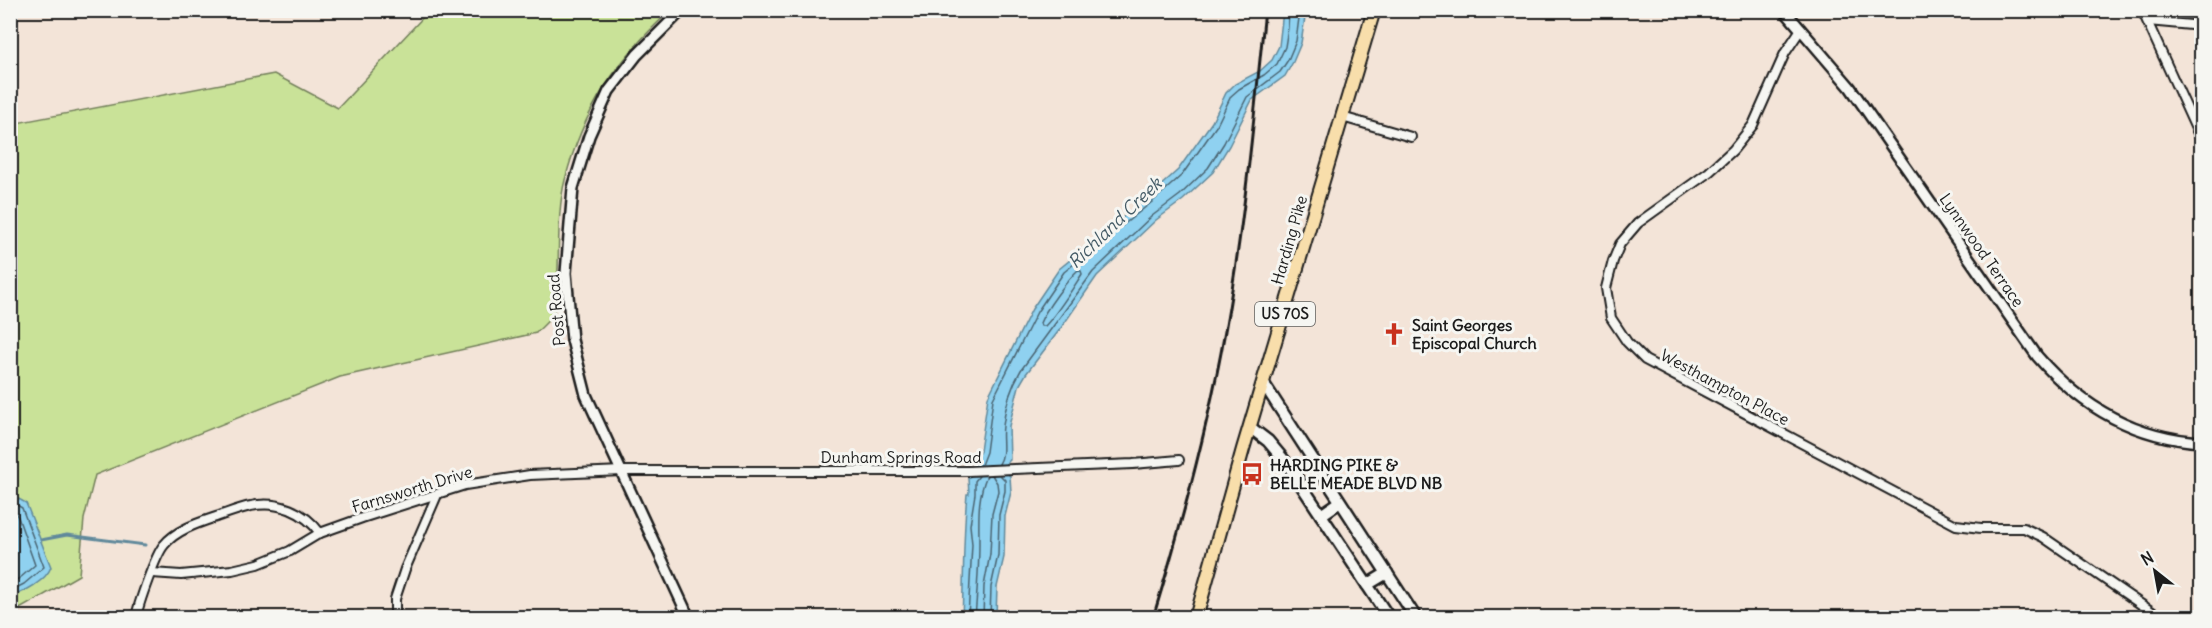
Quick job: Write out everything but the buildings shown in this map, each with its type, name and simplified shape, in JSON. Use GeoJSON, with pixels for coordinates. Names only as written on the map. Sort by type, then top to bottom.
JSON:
{"type":"FeatureCollection","features":[{"type":"Feature","properties":{"kind":"main road","name":"Harding Pike"},"geometry":{"type":"LineString","coordinates":[[1196,618],[1374,10]]}},
{"type":"Feature","properties":{"kind":"main road"},"geometry":{"type":"LineString","coordinates":[[1264,384],[1416,618]]}},
{"type":"Feature","properties":{"kind":"main road"},"geometry":{"type":"LineString","coordinates":[[1251,428],[1268,441],[1288,465],[1389,618]]}},
{"type":"Feature","properties":{"kind":"main road"},"geometry":{"type":"LineString","coordinates":[[1321,515],[1340,502]]}},
{"type":"Feature","properties":{"kind":"main road"},"geometry":{"type":"LineString","coordinates":[[1367,585],[1387,573]]}},
{"type":"Feature","properties":{"kind":"street","name":"Post Road"},"geometry":{"type":"LineString","coordinates":[[682,10],[637,55],[609,91],[588,136],[573,188],[566,273],[572,340],[586,395],[689,618]]}},
{"type":"Feature","properties":{"kind":"street","name":"Lynnwood Terrace"},"geometry":{"type":"LineString","coordinates":[[1784,10],[1850,87],[2037,356],[2058,380],[2079,397],[2111,417],[2145,431],[2184,441],[2202,442]]}},
{"type":"Feature","properties":{"kind":"street"},"geometry":{"type":"LineString","coordinates":[[2142,10],[2202,142]]}},
{"type":"Feature","properties":{"kind":"street"},"geometry":{"type":"LineString","coordinates":[[2148,21],[2202,26]]}},
{"type":"Feature","properties":{"kind":"street","name":"Westhampton Place"},"geometry":{"type":"LineString","coordinates":[[1801,29],[1785,53],[1753,125],[1733,150],[1709,172],[1638,223],[1620,244],[1606,288],[1611,318],[1627,342],[1645,360],[1956,525],[1981,528],[2024,528],[2043,537],[2161,618]]}},
{"type":"Feature","properties":{"kind":"street"},"geometry":{"type":"LineString","coordinates":[[1342,117],[1410,137]]}},
{"type":"Feature","properties":{"kind":"street","name":"Dunham Springs Road"},"geometry":{"type":"LineString","coordinates":[[622,471],[968,471],[1133,465],[1179,460]]}},
{"type":"Feature","properties":{"kind":"street","name":"Farnsworth Drive"},"geometry":{"type":"LineString","coordinates":[[152,573],[173,576],[258,564],[290,551],[320,533],[465,485],[532,475],[622,471]]}},
{"type":"Feature","properties":{"kind":"street"},"geometry":{"type":"LineString","coordinates":[[395,618],[395,599],[405,569],[437,495]]}},
{"type":"Feature","properties":{"kind":"street"},"geometry":{"type":"LineString","coordinates":[[136,618],[162,546],[196,524],[253,505],[269,505],[298,512],[320,533]]}},
{"type":"Feature","properties":{"kind":"green space"},"geometry":{"type":"Polygon","coordinates":[[[429,11],[670,11],[618,67],[592,108],[582,131],[565,180],[561,201],[557,295],[551,318],[536,333],[340,377],[95,475],[84,519],[79,575],[11,614],[11,124],[274,74],[338,108],[429,11]]]}},
{"type":"Feature","properties":{"kind":"water"},"geometry":{"type":"Polygon","coordinates":[[[1283,11],[1306,11],[1301,43],[1285,76],[1252,100],[1213,172],[1183,200],[1156,220],[1097,276],[1019,386],[1009,426],[1010,460],[1005,465],[1005,472],[1010,476],[1011,492],[1005,516],[1004,557],[997,587],[996,617],[962,618],[968,478],[974,473],[975,461],[980,451],[988,397],[1032,309],[1059,269],[1178,170],[1212,122],[1226,93],[1235,84],[1260,71],[1272,60],[1279,46],[1283,11]]]}},
{"type":"Feature","properties":{"kind":"water"},"geometry":{"type":"Polygon","coordinates":[[[15,497],[26,503],[51,567],[40,581],[11,597],[10,498],[15,497]]]}},
{"type":"Feature","properties":{"kind":"waterway"},"geometry":{"type":"LineString","coordinates":[[41,540],[67,535],[145,545]]}},
{"type":"Feature","properties":{"kind":"railway"},"geometry":{"type":"LineString","coordinates":[[1153,618],[1194,475],[1225,331],[1253,131],[1265,10]]}},
{"type":"Feature","properties":{"kind":"place","name":"Saint Georges Episcopal Church"},"geometry":{"type":"Point","coordinates":[1394,334]}},
{"type":"Feature","properties":{"kind":"place","name":"HARDING PIKE & BELLE MEADE BLVD NB"},"geometry":{"type":"Point","coordinates":[1252,474]}},
{"type":"Feature","properties":{"kind":"water label","name":"Richland Creek"},"geometry":{"type":"Point","coordinates":[1115,223]}}]}
